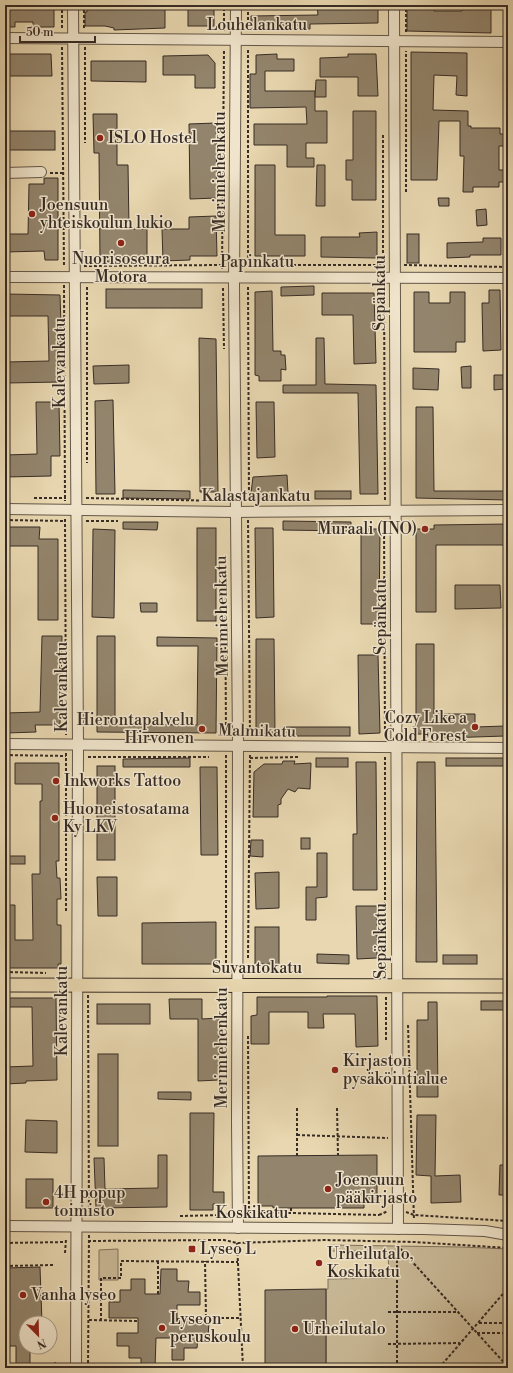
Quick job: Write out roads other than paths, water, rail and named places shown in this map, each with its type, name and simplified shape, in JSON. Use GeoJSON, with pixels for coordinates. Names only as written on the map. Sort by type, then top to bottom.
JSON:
{"type":"FeatureCollection","features":[{"type":"Feature","properties":{"kind":"main road","name":"Suvantokatu"},"geometry":{"type":"LineString","coordinates":[[5,985],[230,988],[508,986]]}},
{"type":"Feature","properties":{"kind":"street","name":"Kalevankatu"},"geometry":{"type":"LineString","coordinates":[[73,5],[78,745],[72,1226],[77,1242],[76,1368]]}},
{"type":"Feature","properties":{"kind":"street","name":"Merimiehenkatu"},"geometry":{"type":"LineString","coordinates":[[236,5],[235,277],[237,501],[231,512],[238,746],[230,988],[238,1228]]}},
{"type":"Feature","properties":{"kind":"street","name":"Sepänkatu"},"geometry":{"type":"LineString","coordinates":[[394,5],[396,986],[392,1211],[398,1228]]}},
{"type":"Feature","properties":{"kind":"street","name":"Louhelankatu"},"geometry":{"type":"LineString","coordinates":[[5,38],[508,42]]}},
{"type":"Feature","properties":{"kind":"street"},"geometry":{"type":"LineString","coordinates":[[5,173],[41,172]]}},
{"type":"Feature","properties":{"kind":"street","name":"Papinkatu"},"geometry":{"type":"LineString","coordinates":[[5,277],[75,272],[222,277],[508,278]]}},
{"type":"Feature","properties":{"kind":"street","name":"Kalastajankatu"},"geometry":{"type":"LineString","coordinates":[[5,509],[231,512],[249,506],[396,506],[508,510]]}},
{"type":"Feature","properties":{"kind":"street","name":"Malmikatu"},"geometry":{"type":"LineString","coordinates":[[5,744],[508,748]]}},
{"type":"Feature","properties":{"kind":"street","name":"Koskikatu"},"geometry":{"type":"LineString","coordinates":[[5,1226],[398,1228],[505,1233]]}},
{"type":"Feature","properties":{"kind":"place","name":"ISLO Hostel"},"geometry":{"type":"Point","coordinates":[100,138]}},
{"type":"Feature","properties":{"kind":"place","name":"Joensuun yhteiskoulun lukio"},"geometry":{"type":"Point","coordinates":[32,214]}},
{"type":"Feature","properties":{"kind":"place","name":"Nuorisoseura Motora"},"geometry":{"type":"Point","coordinates":[121,243]}},
{"type":"Feature","properties":{"kind":"place","name":"Muraali (INO)"},"geometry":{"type":"Point","coordinates":[425,529]}},
{"type":"Feature","properties":{"kind":"place","name":"Cozy Like a Cold Forest"},"geometry":{"type":"Point","coordinates":[475,727]}},
{"type":"Feature","properties":{"kind":"place","name":"Hierontapalvelu Hirvonen"},"geometry":{"type":"Point","coordinates":[202,729]}},
{"type":"Feature","properties":{"kind":"place","name":"Inkworks Tattoo"},"geometry":{"type":"Point","coordinates":[56,781]}},
{"type":"Feature","properties":{"kind":"place","name":"Huoneistosatama Ky LKV"},"geometry":{"type":"Point","coordinates":[55,818]}},
{"type":"Feature","properties":{"kind":"place","name":"Kirjaston pysäköintialue"},"geometry":{"type":"Point","coordinates":[335,1070]}},
{"type":"Feature","properties":{"kind":"place","name":"Joensuun pääkirjasto"},"geometry":{"type":"Point","coordinates":[328,1189]}},
{"type":"Feature","properties":{"kind":"place","name":"4H popup toimisto"},"geometry":{"type":"Point","coordinates":[46,1202]}},
{"type":"Feature","properties":{"kind":"place","name":"Lyseo L"},"geometry":{"type":"Point","coordinates":[192,1249]}},
{"type":"Feature","properties":{"kind":"place","name":"Urheilutalo, Koskikatu"},"geometry":{"type":"Point","coordinates":[319,1263]}},
{"type":"Feature","properties":{"kind":"place","name":"Vanha lyseo"},"geometry":{"type":"Point","coordinates":[23,1295]}},
{"type":"Feature","properties":{"kind":"place","name":"Lyseon peruskoulu"},"geometry":{"type":"Point","coordinates":[162,1328]}},
{"type":"Feature","properties":{"kind":"place","name":"Urheilutalo"},"geometry":{"type":"Point","coordinates":[295,1329]}}]}
